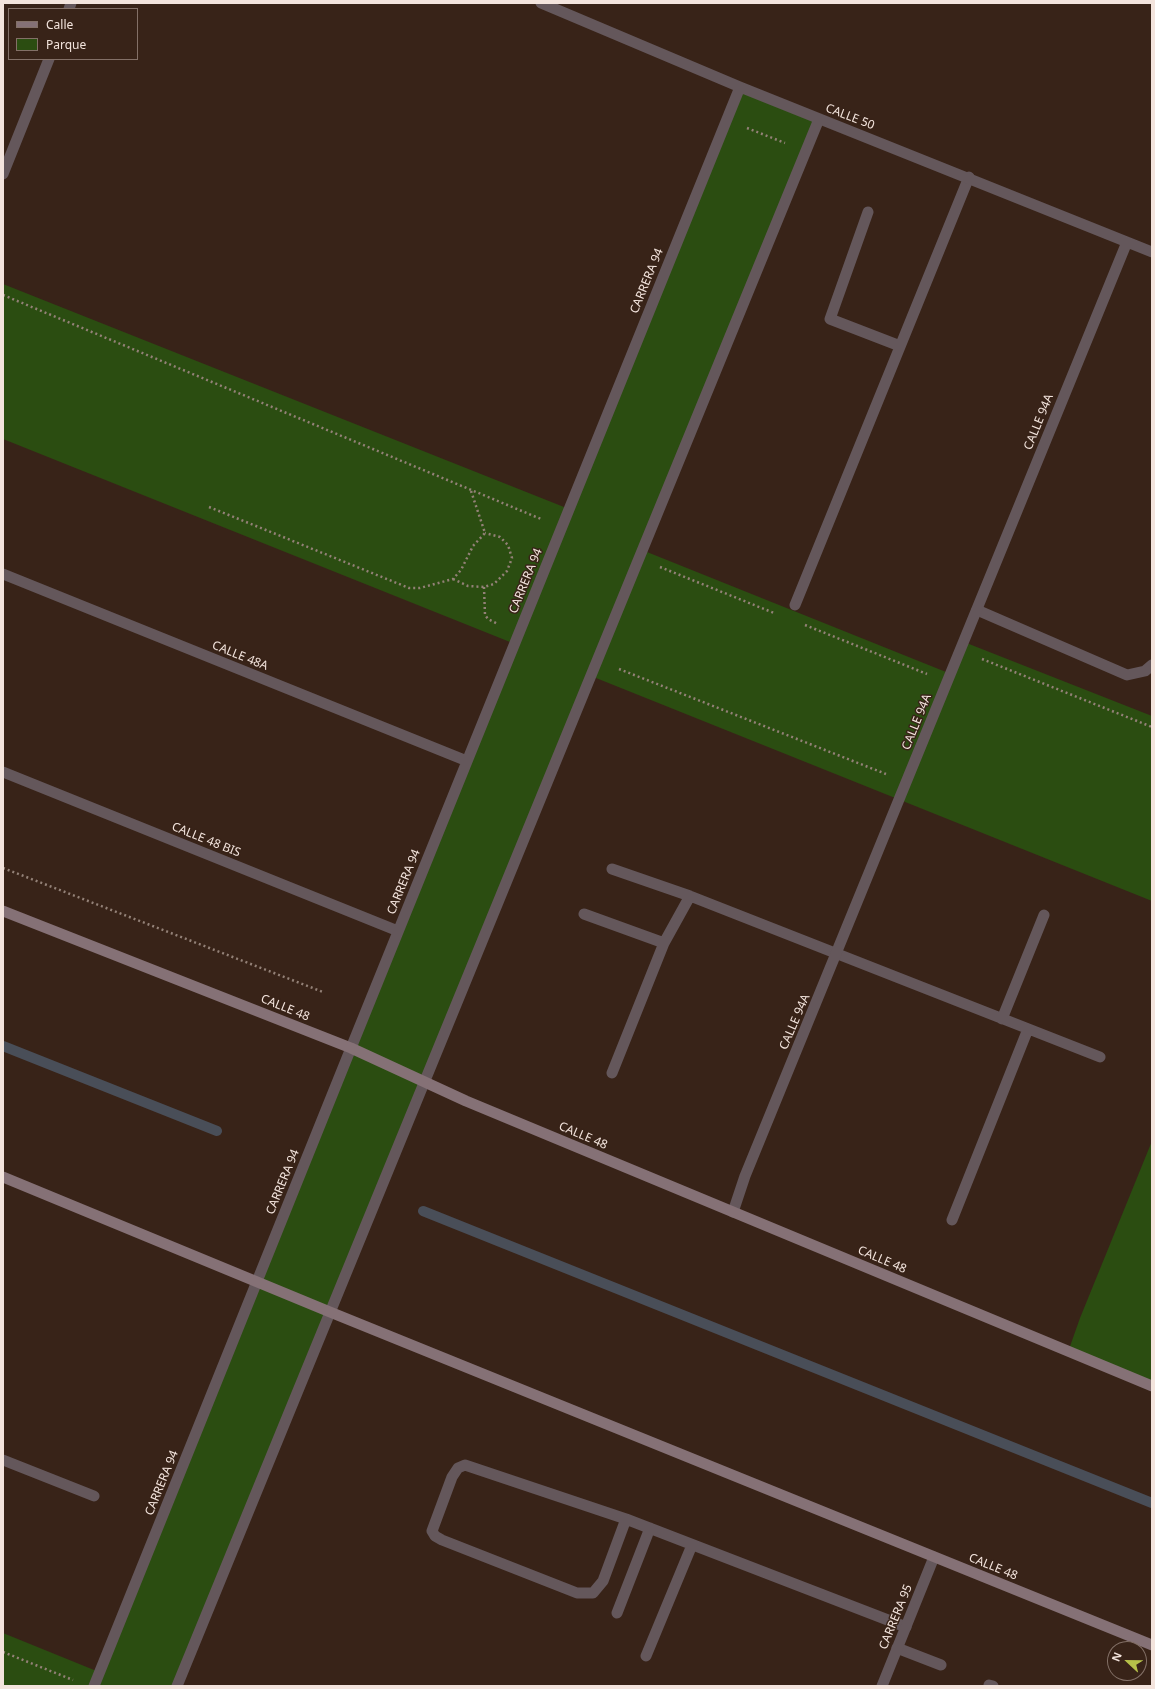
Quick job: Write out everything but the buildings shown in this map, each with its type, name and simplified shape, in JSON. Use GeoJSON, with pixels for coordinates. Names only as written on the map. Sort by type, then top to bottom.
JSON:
{"type":"FeatureCollection","features":[{"type":"Feature","properties":{"kind":"main road","name":"CALLE 48"},"geometry":{"type":"LineString","coordinates":[[3,910],[351,1048],[424,1083],[1152,1386]]}},
{"type":"Feature","properties":{"kind":"main road","name":"CALLE 48"},"geometry":{"type":"LineString","coordinates":[[3,1177],[330,1312],[1152,1645]]}},
{"type":"Feature","properties":{"kind":"street","name":"CALLE 50"},"geometry":{"type":"LineString","coordinates":[[541,3],[740,87],[969,177],[1152,252]]}},
{"type":"Feature","properties":{"kind":"street"},"geometry":{"type":"LineString","coordinates":[[3,174],[49,60]]}},
{"type":"Feature","properties":{"kind":"street","name":"CARRERA 94"},"geometry":{"type":"LineString","coordinates":[[94,1686],[740,87]]}},
{"type":"Feature","properties":{"kind":"street"},"geometry":{"type":"LineString","coordinates":[[176,1686],[819,119]]}},
{"type":"Feature","properties":{"kind":"street"},"geometry":{"type":"LineString","coordinates":[[795,605],[969,177]]}},
{"type":"Feature","properties":{"kind":"street"},"geometry":{"type":"LineString","coordinates":[[868,212],[830,319],[900,346]]}},
{"type":"Feature","properties":{"kind":"street","name":"CALLE 94A"},"geometry":{"type":"LineString","coordinates":[[732,1212],[748,1169],[837,955],[1127,242]]}},
{"type":"Feature","properties":{"kind":"street","name":"CALLE 48A"},"geometry":{"type":"LineString","coordinates":[[3,574],[467,761]]}},
{"type":"Feature","properties":{"kind":"street"},"geometry":{"type":"LineString","coordinates":[[977,610],[1127,675],[1145,671],[1152,665]]}},
{"type":"Feature","properties":{"kind":"street","name":"CALLE 48 BIS"},"geometry":{"type":"LineString","coordinates":[[3,772],[398,931]]}},
{"type":"Feature","properties":{"kind":"street"},"geometry":{"type":"LineString","coordinates":[[612,869],[690,896],[1100,1057]]}},
{"type":"Feature","properties":{"kind":"street"},"geometry":{"type":"LineString","coordinates":[[612,1073],[664,943],[690,896]]}},
{"type":"Feature","properties":{"kind":"street"},"geometry":{"type":"LineString","coordinates":[[584,914],[664,943]]}},
{"type":"Feature","properties":{"kind":"street"},"geometry":{"type":"LineString","coordinates":[[1002,1019],[1044,914]]}},
{"type":"Feature","properties":{"kind":"street"},"geometry":{"type":"LineString","coordinates":[[952,1220],[1028,1029]]}},
{"type":"Feature","properties":{"kind":"street"},"geometry":{"type":"LineString","coordinates":[[3,1460],[94,1496]]}},
{"type":"Feature","properties":{"kind":"street"},"geometry":{"type":"LineString","coordinates":[[626,1519],[603,1581],[593,1593],[577,1593],[442,1540],[435,1536],[432,1531],[452,1477],[458,1468],[465,1465],[626,1519],[906,1627]]}},
{"type":"Feature","properties":{"kind":"street"},"geometry":{"type":"LineString","coordinates":[[617,1614],[650,1528]]}},
{"type":"Feature","properties":{"kind":"street"},"geometry":{"type":"LineString","coordinates":[[646,1656],[692,1545]]}},
{"type":"Feature","properties":{"kind":"street","name":"CARRERA 95"},"geometry":{"type":"LineString","coordinates":[[882,1686],[934,1557]]}},
{"type":"Feature","properties":{"kind":"street"},"geometry":{"type":"LineString","coordinates":[[897,1648],[941,1665]]}},
{"type":"Feature","properties":{"kind":"path"},"geometry":{"type":"LineString","coordinates":[[726,120],[806,152]]}},
{"type":"Feature","properties":{"kind":"path"},"geometry":{"type":"LineString","coordinates":[[3,295],[561,528]]}},
{"type":"Feature","properties":{"kind":"path"},"geometry":{"type":"LineString","coordinates":[[471,491],[485,533]]}},
{"type":"Feature","properties":{"kind":"path"},"geometry":{"type":"LineString","coordinates":[[209,507],[399,585],[420,588],[453,579],[461,570],[473,546],[485,533]]}},
{"type":"Feature","properties":{"kind":"path"},"geometry":{"type":"LineString","coordinates":[[453,579],[468,586],[484,587],[501,579],[507,571],[512,558],[508,545],[500,537],[485,533]]}},
{"type":"Feature","properties":{"kind":"path"},"geometry":{"type":"LineString","coordinates":[[484,587],[485,615],[488,619],[519,632]]}},
{"type":"Feature","properties":{"kind":"path"},"geometry":{"type":"LineString","coordinates":[[961,650],[1152,727]]}},
{"type":"Feature","properties":{"kind":"path"},"geometry":{"type":"LineString","coordinates":[[597,661],[906,783]]}},
{"type":"Feature","properties":{"kind":"path"},"geometry":{"type":"LineString","coordinates":[[3,868],[323,992]]}},
{"type":"Feature","properties":{"kind":"path"},"geometry":{"type":"LineString","coordinates":[[3,1652],[80,1683]]}},
{"type":"Feature","properties":{"kind":"green space"},"geometry":{"type":"Polygon","coordinates":[[[740,87],[819,119],[642,550],[951,674],[964,642],[1152,716],[1152,901],[591,676],[177,1686],[3,1686],[3,1633],[99,1672],[515,644],[3,439],[3,284],[569,509],[740,87]]]}},
{"type":"Feature","properties":{"kind":"green space"},"geometry":{"type":"Polygon","coordinates":[[[1152,1141],[1152,1386],[1068,1352],[1080,1318],[1152,1141]]]}},
{"type":"Feature","properties":{"kind":"waterway"},"geometry":{"type":"LineString","coordinates":[[3,1046],[217,1131]]}},
{"type":"Feature","properties":{"kind":"waterway"},"geometry":{"type":"LineString","coordinates":[[423,1211],[1152,1503]]}}]}
